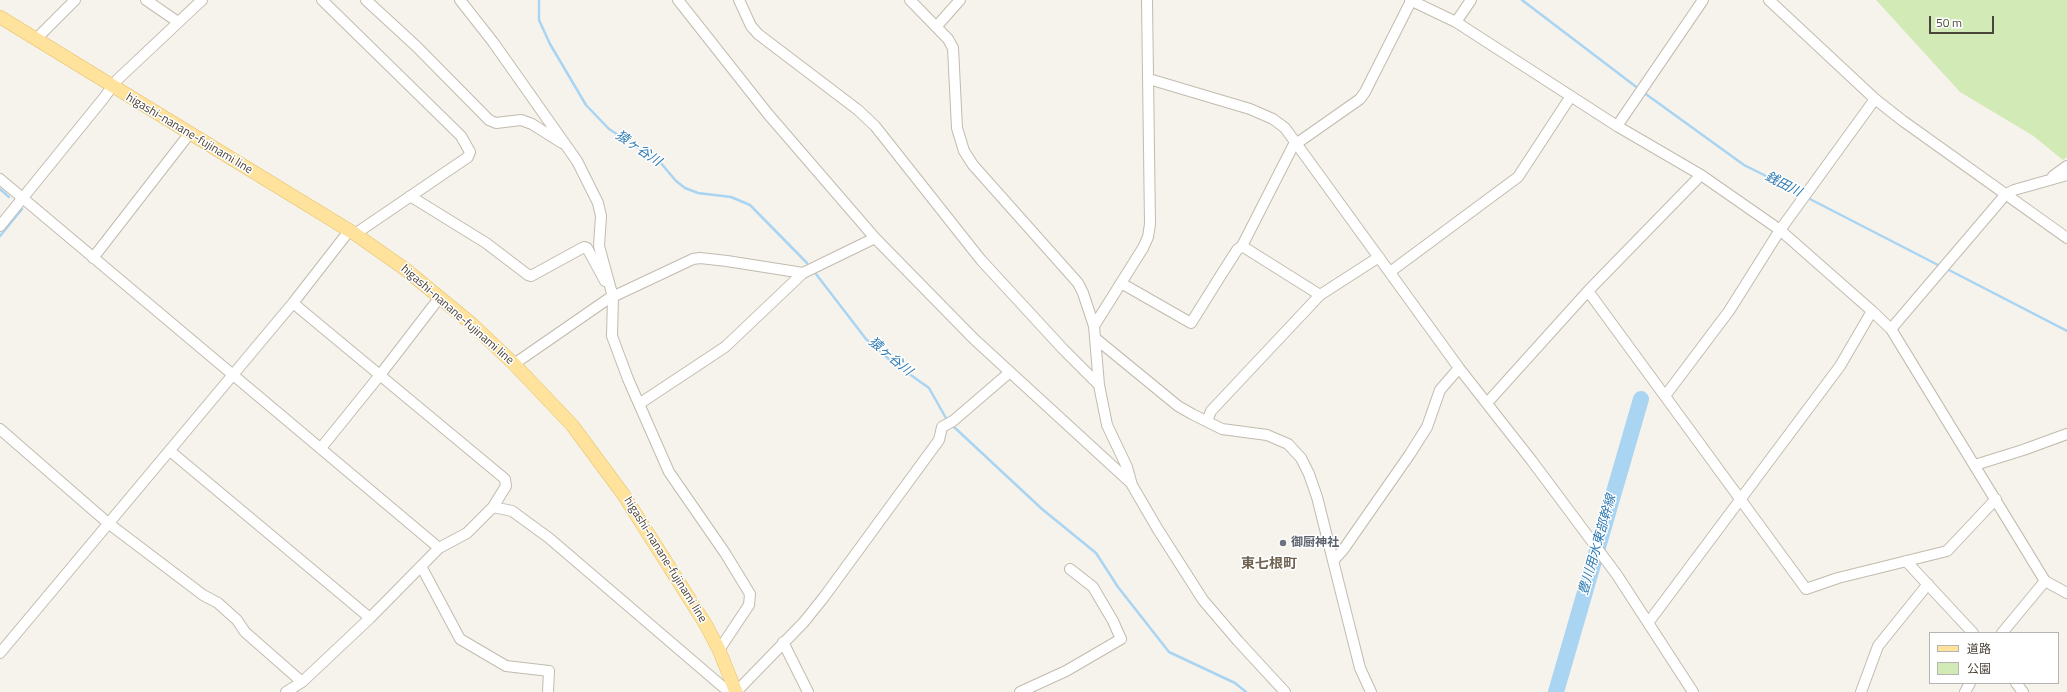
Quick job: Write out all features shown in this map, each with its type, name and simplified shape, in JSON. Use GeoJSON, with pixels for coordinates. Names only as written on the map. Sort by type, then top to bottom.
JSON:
{"type":"FeatureCollection","features":[{"type":"Feature","properties":{"kind":"main road","name":"higashi-nanane-fujinami line"},"geometry":{"type":"LineString","coordinates":[[0,17],[111,87],[190,133],[352,233],[405,269],[440,297],[514,364],[572,425],[623,494],[702,618],[719,650],[736,692]]}},
{"type":"Feature","properties":{"kind":"street"},"geometry":{"type":"LineString","coordinates":[[36,39],[75,0]]}},
{"type":"Feature","properties":{"kind":"street"},"geometry":{"type":"LineString","coordinates":[[146,0],[178,22]]}},
{"type":"Feature","properties":{"kind":"street"},"geometry":{"type":"LineString","coordinates":[[0,226],[103,99],[111,87],[202,0]]}},
{"type":"Feature","properties":{"kind":"street"},"geometry":{"type":"LineString","coordinates":[[0,653],[170,451],[231,375],[352,233],[468,157],[470,152],[462,136],[322,0]]}},
{"type":"Feature","properties":{"kind":"street"},"geometry":{"type":"LineString","coordinates":[[366,0],[416,46],[488,120],[496,123],[521,120],[532,124],[566,145]]}},
{"type":"Feature","properties":{"kind":"street"},"geometry":{"type":"LineString","coordinates":[[460,0],[493,42],[577,161],[598,203],[601,216],[599,246],[613,297],[612,336],[639,404],[669,472],[749,591],[749,605],[719,650]]}},
{"type":"Feature","properties":{"kind":"street"},"geometry":{"type":"LineString","coordinates":[[678,0],[768,114],[875,238],[974,339],[1132,485]]}},
{"type":"Feature","properties":{"kind":"street"},"geometry":{"type":"LineString","coordinates":[[739,0],[751,26],[758,34],[858,110],[875,126],[981,260],[1063,349],[1099,384]]}},
{"type":"Feature","properties":{"kind":"street"},"geometry":{"type":"LineString","coordinates":[[910,0],[948,39],[954,53],[958,128],[964,151],[973,164],[1078,283],[1086,301],[1094,326],[1099,384],[1107,425],[1127,467],[1132,485],[1157,528],[1203,600],[1285,692]]}},
{"type":"Feature","properties":{"kind":"street"},"geometry":{"type":"LineString","coordinates":[[936,27],[960,0]]}},
{"type":"Feature","properties":{"kind":"street"},"geometry":{"type":"LineString","coordinates":[[1094,326],[1143,248],[1150,224],[1147,0]]}},
{"type":"Feature","properties":{"kind":"street"},"geometry":{"type":"LineString","coordinates":[[1121,283],[1191,323],[1221,275],[1242,246],[1275,181],[1296,144],[1326,125],[1363,96],[1410,0],[1456,22],[1618,126],[1701,175],[1780,230],[1872,311],[1891,329],[1976,465],[2045,581],[2067,593]]}},
{"type":"Feature","properties":{"kind":"street"},"geometry":{"type":"LineString","coordinates":[[1456,22],[1470,0]]}},
{"type":"Feature","properties":{"kind":"street"},"geometry":{"type":"LineString","coordinates":[[1618,126],[1703,0]]}},
{"type":"Feature","properties":{"kind":"street"},"geometry":{"type":"LineString","coordinates":[[1769,0],[1875,98],[1962,165],[2006,194],[2067,238]]}},
{"type":"Feature","properties":{"kind":"street"},"geometry":{"type":"LineString","coordinates":[[1149,79],[1250,109],[1273,120],[1285,128],[1459,368],[1617,575],[1693,692]]}},
{"type":"Feature","properties":{"kind":"street"},"geometry":{"type":"LineString","coordinates":[[1390,272],[1518,177],[1571,96]]}},
{"type":"Feature","properties":{"kind":"street"},"geometry":{"type":"LineString","coordinates":[[1665,396],[1729,311],[1780,230],[1875,98]]}},
{"type":"Feature","properties":{"kind":"street"},"geometry":{"type":"LineString","coordinates":[[93,258],[190,133]]}},
{"type":"Feature","properties":{"kind":"street"},"geometry":{"type":"LineString","coordinates":[[2050,178],[2067,166]]}},
{"type":"Feature","properties":{"kind":"street"},"geometry":{"type":"LineString","coordinates":[[1487,403],[1588,291],[1701,175]]}},
{"type":"Feature","properties":{"kind":"street"},"geometry":{"type":"LineString","coordinates":[[1891,329],[1940,274],[2006,194],[2050,178],[2067,175]]}},
{"type":"Feature","properties":{"kind":"street"},"geometry":{"type":"LineString","coordinates":[[0,179],[231,375],[439,548]]}},
{"type":"Feature","properties":{"kind":"street"},"geometry":{"type":"LineString","coordinates":[[410,196],[486,243],[531,276],[584,247],[587,248],[613,297]]}},
{"type":"Feature","properties":{"kind":"street"},"geometry":{"type":"LineString","coordinates":[[639,404],[725,347],[803,273],[875,238]]}},
{"type":"Feature","properties":{"kind":"street"},"geometry":{"type":"LineString","coordinates":[[1242,246],[1320,296]]}},
{"type":"Feature","properties":{"kind":"street"},"geometry":{"type":"LineString","coordinates":[[1207,421],[1211,411],[1320,296],[1379,257]]}},
{"type":"Feature","properties":{"kind":"street"},"geometry":{"type":"LineString","coordinates":[[514,364],[613,297],[682,264],[700,258],[803,273]]}},
{"type":"Feature","properties":{"kind":"street"},"geometry":{"type":"LineString","coordinates":[[1588,291],[1740,501],[1806,589],[1838,578],[1947,550],[1996,499]]}},
{"type":"Feature","properties":{"kind":"street"},"geometry":{"type":"LineString","coordinates":[[320,448],[380,375],[440,297]]}},
{"type":"Feature","properties":{"kind":"street"},"geometry":{"type":"LineString","coordinates":[[286,692],[302,682],[370,618],[439,548],[467,533],[493,507],[506,486],[506,479],[293,303]]}},
{"type":"Feature","properties":{"kind":"street"},"geometry":{"type":"LineString","coordinates":[[1648,623],[1840,366],[1872,311]]}},
{"type":"Feature","properties":{"kind":"street"},"geometry":{"type":"LineString","coordinates":[[1095,338],[1178,406],[1222,429],[1267,435],[1288,444],[1301,458],[1309,474],[1334,560],[1360,668],[1371,692]]}},
{"type":"Feature","properties":{"kind":"street"},"geometry":{"type":"LineString","coordinates":[[1334,560],[1343,550],[1410,454],[1427,427],[1440,390],[1459,368]]}},
{"type":"Feature","properties":{"kind":"street"},"geometry":{"type":"LineString","coordinates":[[493,507],[512,512],[550,538],[723,687],[736,692],[804,622],[824,597],[939,440],[942,427],[953,421],[1010,372]]}},
{"type":"Feature","properties":{"kind":"street"},"geometry":{"type":"LineString","coordinates":[[0,429],[108,523],[203,595],[218,603],[237,620],[245,632],[302,682]]}},
{"type":"Feature","properties":{"kind":"street"},"geometry":{"type":"LineString","coordinates":[[1976,465],[2067,434]]}},
{"type":"Feature","properties":{"kind":"street"},"geometry":{"type":"LineString","coordinates":[[170,451],[370,618]]}},
{"type":"Feature","properties":{"kind":"street"},"geometry":{"type":"LineString","coordinates":[[1906,561],[1972,632]]}},
{"type":"Feature","properties":{"kind":"street"},"geometry":{"type":"LineString","coordinates":[[421,566],[460,639],[506,666],[549,671],[548,692]]}},
{"type":"Feature","properties":{"kind":"street"},"geometry":{"type":"LineString","coordinates":[[1020,692],[1066,671],[1121,640],[1113,621],[1093,587],[1070,569]]}},
{"type":"Feature","properties":{"kind":"street"},"geometry":{"type":"LineString","coordinates":[[2003,632],[2045,581]]}},
{"type":"Feature","properties":{"kind":"street"},"geometry":{"type":"LineString","coordinates":[[1861,692],[1878,646],[1928,584]]}},
{"type":"Feature","properties":{"kind":"street"},"geometry":{"type":"LineString","coordinates":[[783,642],[808,692]]}},
{"type":"Feature","properties":{"kind":"street"},"geometry":{"type":"LineString","coordinates":[[2017,684],[2024,692]]}},
{"type":"Feature","properties":{"kind":"green space"},"geometry":{"type":"Polygon","coordinates":[[[1876,0],[2067,0],[2067,157],[2063,160],[2032,135],[1960,92],[1876,0]]]}},
{"type":"Feature","properties":{"kind":"waterway","name":"猿ヶ谷川"},"geometry":{"type":"LineString","coordinates":[[539,0],[539,20],[550,44],[586,105],[609,129],[660,162],[676,181],[685,188],[698,193],[731,197],[750,205],[807,263]]}},
{"type":"Feature","properties":{"kind":"waterway","name":"銭田川"},"geometry":{"type":"LineString","coordinates":[[1522,0],[1639,89]]}},
{"type":"Feature","properties":{"kind":"waterway","name":"銭田川"},"geometry":{"type":"LineString","coordinates":[[1643,92],[1744,165],[1802,194]]}},
{"type":"Feature","properties":{"kind":"waterway"},"geometry":{"type":"LineString","coordinates":[[0,189],[9,197]]}},
{"type":"Feature","properties":{"kind":"waterway","name":"銭田川"},"geometry":{"type":"LineString","coordinates":[[1806,197],[1940,266]]}},
{"type":"Feature","properties":{"kind":"waterway"},"geometry":{"type":"LineString","coordinates":[[0,236],[22,209]]}},
{"type":"Feature","properties":{"kind":"waterway","name":"銭田川"},"geometry":{"type":"LineString","coordinates":[[1947,269],[2067,331]]}},
{"type":"Feature","properties":{"kind":"waterway","name":"猿ヶ谷川"},"geometry":{"type":"LineString","coordinates":[[816,274],[866,339],[891,361],[929,388],[947,420]]}},
{"type":"Feature","properties":{"kind":"waterway","name":"豊川用水東部幹線"},"geometry":{"type":"LineString","coordinates":[[1556,692],[1641,399]]}},
{"type":"Feature","properties":{"kind":"waterway"},"geometry":{"type":"LineString","coordinates":[[954,427],[1042,509],[1096,553],[1118,587],[1169,652],[1235,683],[1246,692]]}},
{"type":"Feature","properties":{"kind":"place","name":"御厨神社"},"geometry":{"type":"Point","coordinates":[1283,543]}},
{"type":"Feature","properties":{"kind":"district","name":"東七根町"},"geometry":{"type":"Point","coordinates":[1269,565]}}]}
